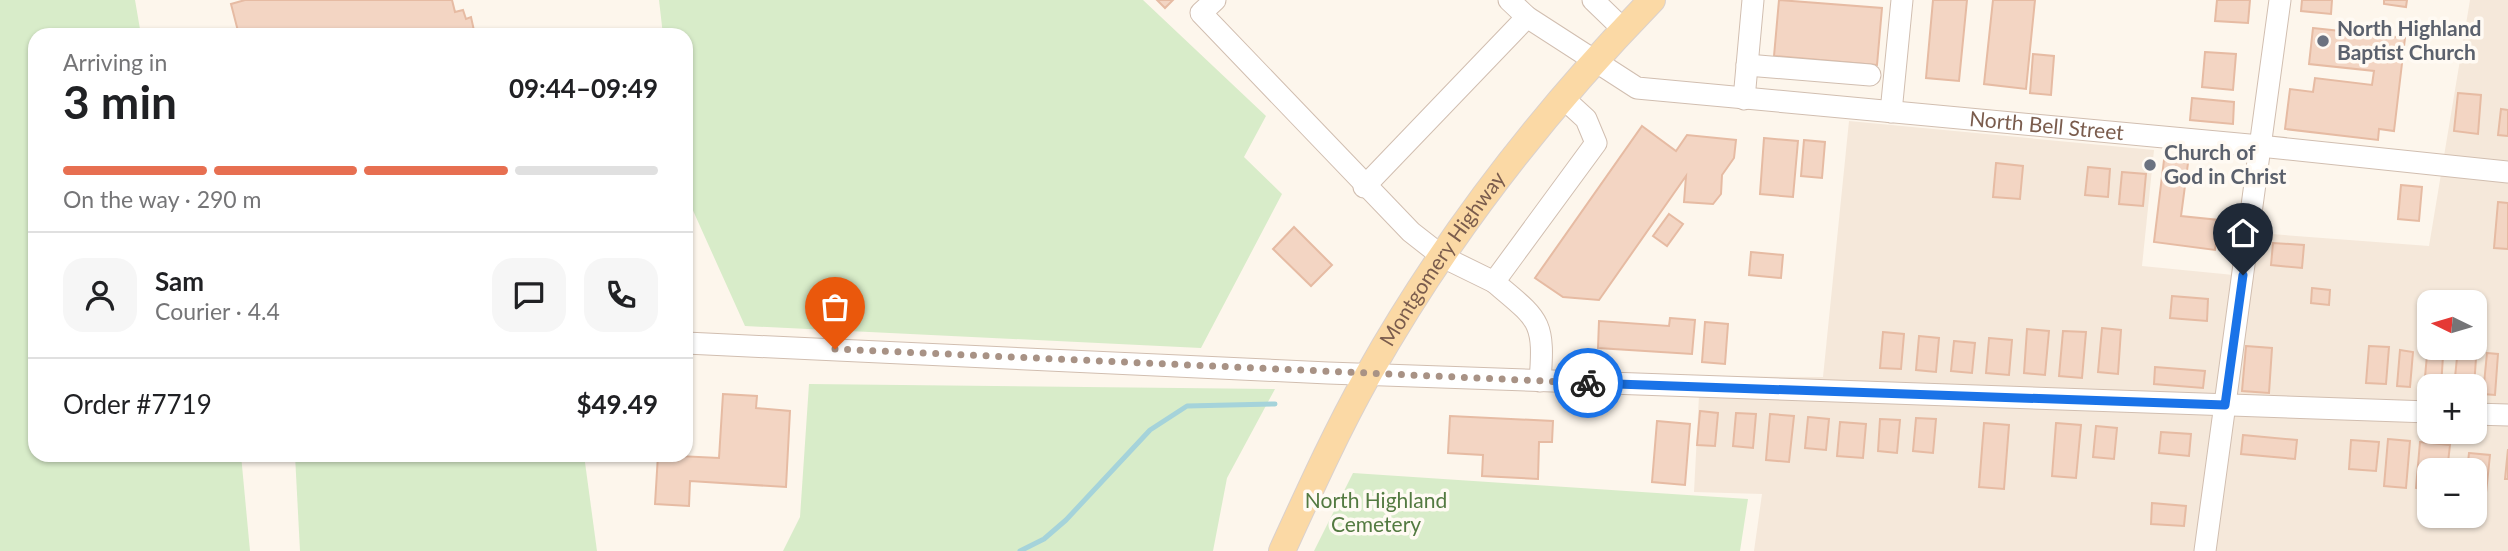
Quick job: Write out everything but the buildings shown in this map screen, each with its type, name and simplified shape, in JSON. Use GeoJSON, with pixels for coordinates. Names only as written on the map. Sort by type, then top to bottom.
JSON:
{"type":"FeatureCollection","features":[{"type":"Feature","properties":{"kind":"main road","name":"Montgomery Highway"},"geometry":{"type":"LineString","coordinates":[[1282,551],[1368,374],[1443,257],[1490,189],[1562,97],[1652,0]]}},
{"type":"Feature","properties":{"kind":"street"},"geometry":{"type":"LineString","coordinates":[[1214,0],[1201,13],[1364,187],[1411,232],[1443,257],[1494,282],[1532,314],[1544,340],[1540,381]]}},
{"type":"Feature","properties":{"kind":"street","name":"North Bell Street"},"geometry":{"type":"LineString","coordinates":[[1509,0],[1527,17],[1567,40],[1593,61],[1637,89],[2260,146],[2508,172]]}},
{"type":"Feature","properties":{"kind":"street"},"geometry":{"type":"LineString","coordinates":[[1593,0],[1623,29]]}},
{"type":"Feature","properties":{"kind":"street"},"geometry":{"type":"LineString","coordinates":[[1744,99],[1753,0]]}},
{"type":"Feature","properties":{"kind":"street"},"geometry":{"type":"LineString","coordinates":[[1891,113],[1902,0]]}},
{"type":"Feature","properties":{"kind":"street"},"geometry":{"type":"LineString","coordinates":[[2205,551],[2280,0]]}},
{"type":"Feature","properties":{"kind":"street"},"geometry":{"type":"LineString","coordinates":[[1364,187],[1527,17]]}},
{"type":"Feature","properties":{"kind":"street"},"geometry":{"type":"LineString","coordinates":[[1747,65],[1870,75]]}},
{"type":"Feature","properties":{"kind":"street"},"geometry":{"type":"LineString","coordinates":[[1494,282],[1596,143],[1586,119],[1562,97]]}},
{"type":"Feature","properties":{"kind":"street"},"geometry":{"type":"LineString","coordinates":[[693,343],[1540,381],[2417,412]]}},
{"type":"Feature","properties":{"kind":"street"},"geometry":{"type":"LineString","coordinates":[[2487,414],[2508,415]]}},
{"type":"Feature","properties":{"kind":"shaded area"},"geometry":{"type":"Polygon","coordinates":[[[2470,0],[2508,0],[2508,551],[1754,551],[1762,494],[1694,492],[1700,376],[1823,377],[1849,121],[2154,150],[2142,266],[2254,277],[2258,233],[2429,246],[2470,0]]]}},
{"type":"Feature","properties":{"kind":"green space"},"geometry":{"type":"Polygon","coordinates":[[[0,0],[135,0],[140,28],[28,28],[28,462],[242,462],[250,551],[0,551],[0,0]]]}},
{"type":"Feature","properties":{"kind":"green space"},"geometry":{"type":"Polygon","coordinates":[[[659,0],[1143,0],[1266,116],[1244,157],[1282,194],[1201,348],[745,326],[693,211],[693,28],[662,28],[659,0]]]}},
{"type":"Feature","properties":{"kind":"green space"},"geometry":{"type":"Polygon","coordinates":[[[809,384],[1275,389],[1227,478],[1213,551],[783,551],[800,517],[809,384]]]}},
{"type":"Feature","properties":{"kind":"green space"},"geometry":{"type":"Polygon","coordinates":[[[295,462],[585,462],[597,551],[300,551],[295,462]]]}},
{"type":"Feature","properties":{"kind":"green space","name":"North Highland Cemetery"},"geometry":{"type":"Polygon","coordinates":[[[1353,473],[1748,499],[1740,551],[1314,551],[1353,473]]]}},
{"type":"Feature","properties":{"kind":"waterway"},"geometry":{"type":"LineString","coordinates":[[1020,551],[1044,539],[1066,520],[1150,430],[1187,406],[1275,404]]}},
{"type":"Feature","properties":{"kind":"way so far"},"geometry":{"type":"LineString","coordinates":[[835,349],[1588,383]]}},
{"type":"Feature","properties":{"kind":"place","name":"North Highland Baptist Church"},"geometry":{"type":"Point","coordinates":[2323,41]}},
{"type":"Feature","properties":{"kind":"place","name":"Church of God in Christ"},"geometry":{"type":"Point","coordinates":[2150,165]}},
{"type":"Feature","properties":{"kind":"route"},"geometry":{"type":"LineString","coordinates":[[1588,383],[2225,405],[2243,275]]}}]}
